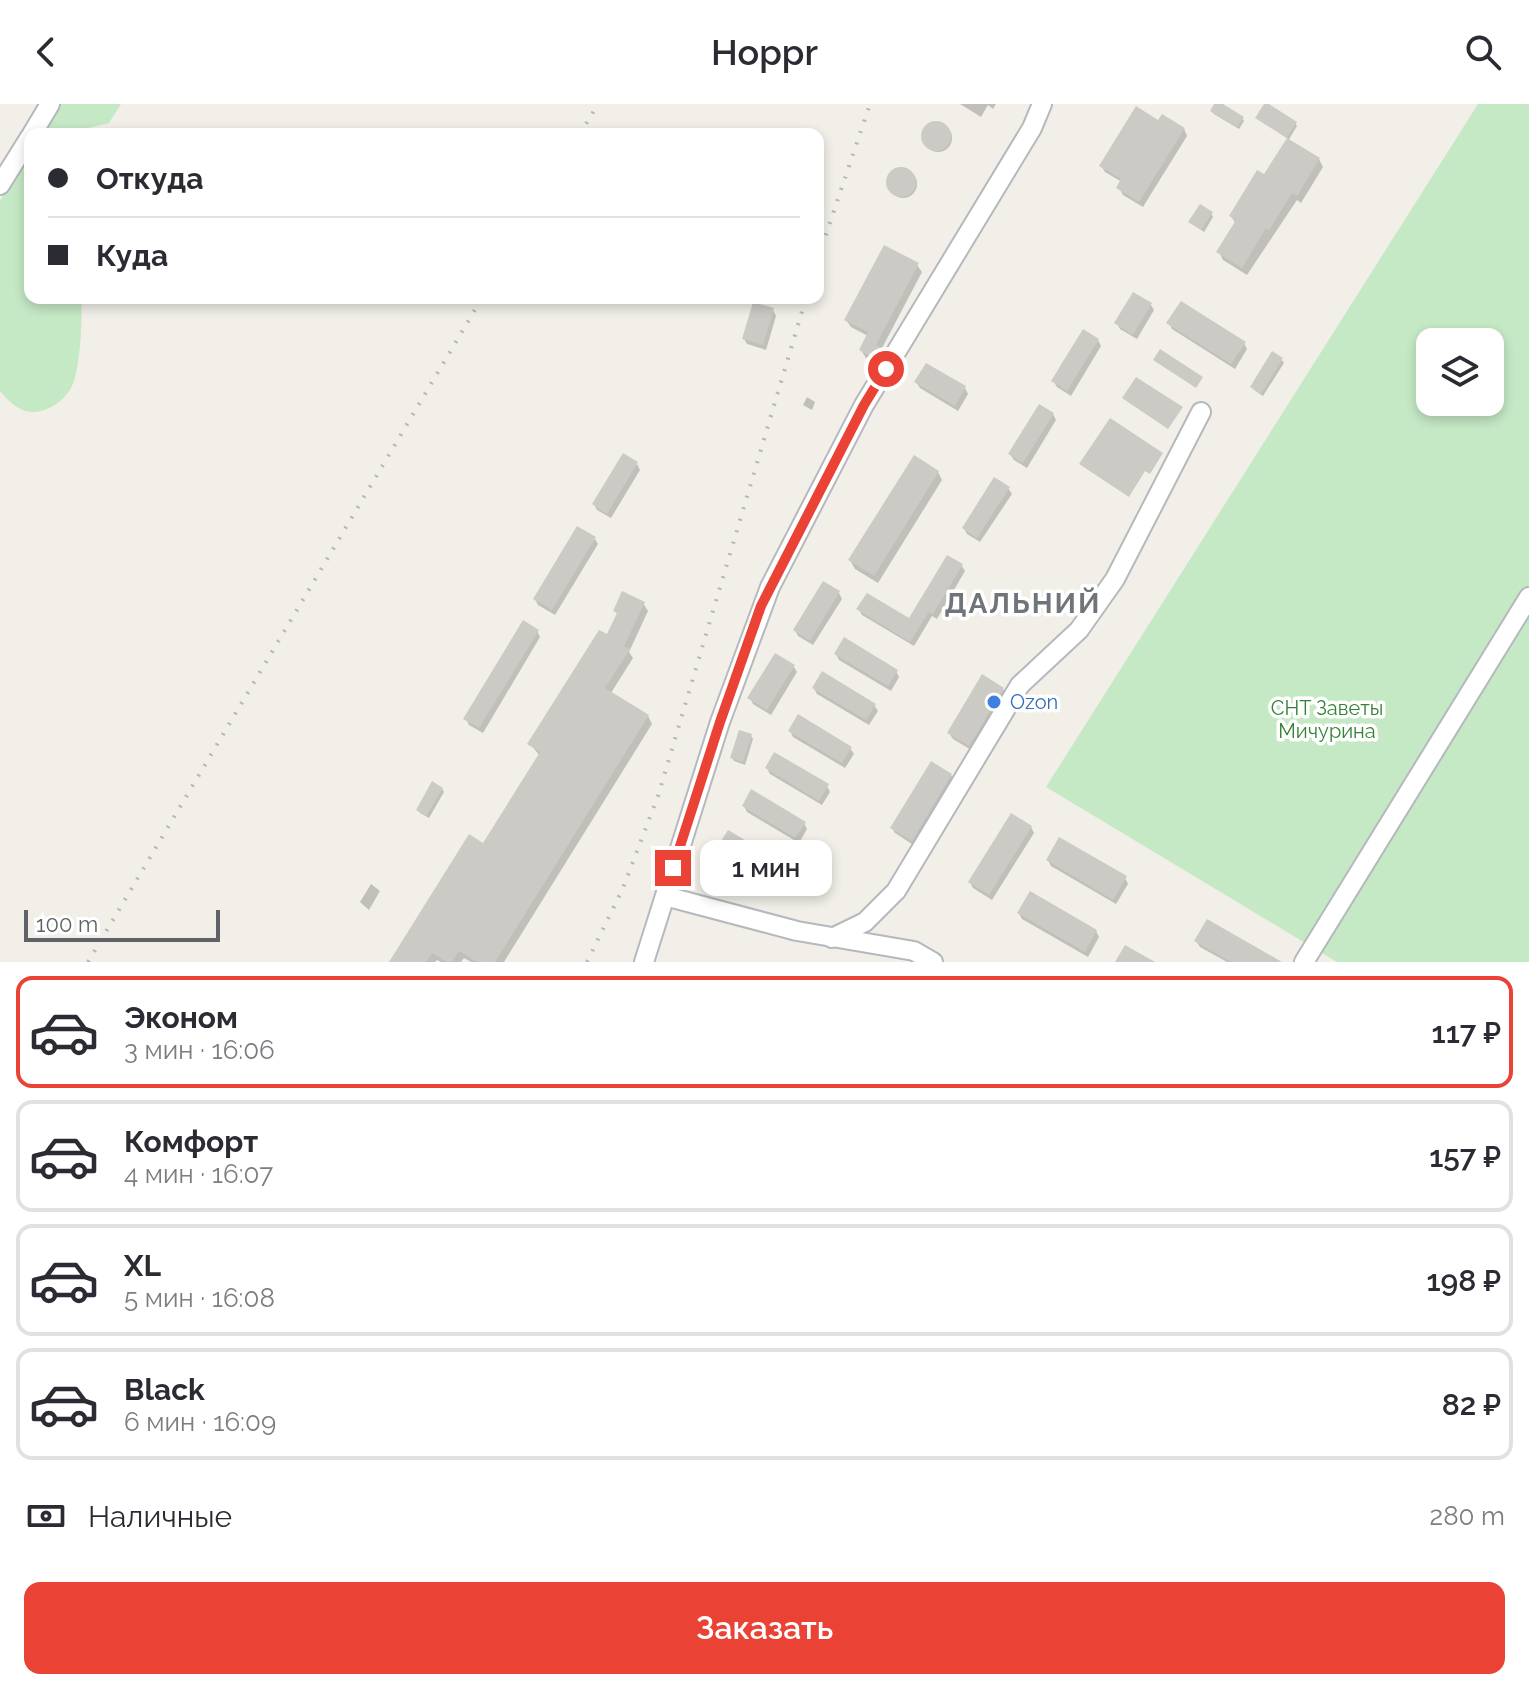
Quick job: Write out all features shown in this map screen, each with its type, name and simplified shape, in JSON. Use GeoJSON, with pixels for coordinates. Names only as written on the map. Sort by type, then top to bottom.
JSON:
{"type":"FeatureCollection","features":[{"type":"Feature","properties":{"kind":"street"},"geometry":{"type":"LineString","coordinates":[[35,128],[50,104]]}},
{"type":"Feature","properties":{"kind":"street"},"geometry":{"type":"LineString","coordinates":[[644,962],[720,722],[761,606],[864,405],[1032,128],[1042,104]]}},
{"type":"Feature","properties":{"kind":"street"},"geometry":{"type":"LineString","coordinates":[[0,185],[24,146]]}},
{"type":"Feature","properties":{"kind":"street"},"geometry":{"type":"LineString","coordinates":[[832,938],[865,922],[896,891],[1020,685],[1079,630],[1115,579],[1201,412]]}},
{"type":"Feature","properties":{"kind":"street"},"geometry":{"type":"LineString","coordinates":[[1304,962],[1529,597]]}},
{"type":"Feature","properties":{"kind":"street"},"geometry":{"type":"LineString","coordinates":[[665,896],[832,938],[914,951],[933,962]]}},
{"type":"Feature","properties":{"kind":"green space"},"geometry":{"type":"Polygon","coordinates":[[[58,104],[121,104],[109,123],[88,128],[43,128],[58,104]]]}},
{"type":"Feature","properties":{"kind":"green space","name":"СНТ Заветы Мичурина"},"geometry":{"type":"Polygon","coordinates":[[[1478,104],[1529,104],[1529,962],[1337,962],[1046,787],[1478,104]]]}},
{"type":"Feature","properties":{"kind":"green space"},"geometry":{"type":"Polygon","coordinates":[[[24,159],[24,304],[82,304],[79,356],[72,386],[64,397],[39,411],[25,411],[17,407],[0,391],[0,201],[24,159]]]}},
{"type":"Feature","properties":{"kind":"building"},"geometry":{"type":"Polygon","coordinates":[[[1214,104],[1223,104],[1244,117],[1237,127],[1210,111],[1214,104]]]}},
{"type":"Feature","properties":{"kind":"building"},"geometry":{"type":"Polygon","coordinates":[[[1264,104],[1297,122],[1287,138],[1255,118],[1264,104]]]}},
{"type":"Feature","properties":{"kind":"building"},"geometry":{"type":"Polygon","coordinates":[[[1136,106],[1158,120],[1162,114],[1185,128],[1139,202],[1116,188],[1121,179],[1099,166],[1136,106]]]}},
{"type":"Feature","properties":{"kind":"building"},"geometry":{"type":"Polygon","coordinates":[[[936,121],[942,122],[950,130],[950,142],[942,150],[936,151],[930,150],[922,142],[921,136],[922,130],[930,122],[936,121]]]}},
{"type":"Feature","properties":{"kind":"building"},"geometry":{"type":"Polygon","coordinates":[[[1287,138],[1320,158],[1297,196],[1292,193],[1269,230],[1266,228],[1242,268],[1216,252],[1236,220],[1229,216],[1257,170],[1264,174],[1287,138]]]}},
{"type":"Feature","properties":{"kind":"building"},"geometry":{"type":"Polygon","coordinates":[[[901,167],[907,168],[915,176],[915,188],[907,196],[901,197],[895,196],[887,188],[886,182],[887,176],[895,168],[901,167]]]}},
{"type":"Feature","properties":{"kind":"building"},"geometry":{"type":"Polygon","coordinates":[[[1200,204],[1213,212],[1201,230],[1188,222],[1200,204]]]}},
{"type":"Feature","properties":{"kind":"building"},"geometry":{"type":"Polygon","coordinates":[[[884,245],[919,263],[876,345],[884,349],[877,360],[859,350],[868,332],[844,320],[884,245]]]}},
{"type":"Feature","properties":{"kind":"building"},"geometry":{"type":"Polygon","coordinates":[[[1133,292],[1152,303],[1133,335],[1114,323],[1133,292]]]}},
{"type":"Feature","properties":{"kind":"building"},"geometry":{"type":"Polygon","coordinates":[[[1181,301],[1246,342],[1231,364],[1166,323],[1181,301]]]}},
{"type":"Feature","properties":{"kind":"building"},"geometry":{"type":"Polygon","coordinates":[[[752,304],[774,308],[763,345],[742,339],[752,304]]]}},
{"type":"Feature","properties":{"kind":"building"},"geometry":{"type":"Polygon","coordinates":[[[1083,329],[1099,339],[1067,391],[1051,381],[1083,329]]]}},
{"type":"Feature","properties":{"kind":"building"},"geometry":{"type":"Polygon","coordinates":[[[1160,349],[1203,377],[1196,388],[1153,360],[1160,349]]]}},
{"type":"Feature","properties":{"kind":"building"},"geometry":{"type":"Polygon","coordinates":[[[1272,351],[1283,358],[1261,394],[1250,387],[1272,351]]]}},
{"type":"Feature","properties":{"kind":"building"},"geometry":{"type":"Polygon","coordinates":[[[926,363],[966,386],[955,406],[914,382],[926,363]]]}},
{"type":"Feature","properties":{"kind":"building"},"geometry":{"type":"Polygon","coordinates":[[[1136,377],[1183,407],[1168,429],[1122,398],[1136,377]]]}},
{"type":"Feature","properties":{"kind":"building"},"geometry":{"type":"Polygon","coordinates":[[[1039,404],[1054,413],[1023,463],[1008,454],[1039,404]]]}},
{"type":"Feature","properties":{"kind":"building"},"geometry":{"type":"Polygon","coordinates":[[[1110,418],[1163,453],[1150,474],[1145,471],[1129,497],[1079,464],[1110,418]]]}},
{"type":"Feature","properties":{"kind":"building"},"geometry":{"type":"Polygon","coordinates":[[[623,453],[638,462],[607,514],[592,504],[623,453]]]}},
{"type":"Feature","properties":{"kind":"building"},"geometry":{"type":"Polygon","coordinates":[[[914,455],[939,471],[874,576],[848,560],[914,455]]]}},
{"type":"Feature","properties":{"kind":"building"},"geometry":{"type":"Polygon","coordinates":[[[994,477],[1010,487],[977,538],[962,528],[994,477]]]}},
{"type":"Feature","properties":{"kind":"building"},"geometry":{"type":"Polygon","coordinates":[[[577,526],[596,537],[552,610],[533,599],[577,526]]]}},
{"type":"Feature","properties":{"kind":"building"},"geometry":{"type":"Polygon","coordinates":[[[947,555],[963,564],[933,614],[929,612],[910,642],[856,609],[867,593],[909,618],[947,555]]]}},
{"type":"Feature","properties":{"kind":"building"},"geometry":{"type":"Polygon","coordinates":[[[823,581],[840,591],[810,641],[793,630],[823,581]]]}},
{"type":"Feature","properties":{"kind":"building"},"geometry":{"type":"Polygon","coordinates":[[[622,591],[645,602],[624,646],[630,649],[605,688],[649,715],[495,962],[477,962],[459,951],[452,962],[432,953],[426,962],[389,962],[469,834],[483,843],[540,752],[527,744],[599,630],[607,634],[617,613],[613,611],[622,591]]]}},
{"type":"Feature","properties":{"kind":"building"},"geometry":{"type":"Polygon","coordinates":[[[523,620],[539,630],[479,728],[463,719],[523,620]]]}},
{"type":"Feature","properties":{"kind":"building"},"geometry":{"type":"Polygon","coordinates":[[[844,637],[898,670],[888,686],[834,654],[844,637]]]}},
{"type":"Feature","properties":{"kind":"building"},"geometry":{"type":"Polygon","coordinates":[[[775,653],[795,665],[767,710],[747,698],[775,653]]]}},
{"type":"Feature","properties":{"kind":"building"},"geometry":{"type":"Polygon","coordinates":[[[822,671],[876,704],[866,720],[812,688],[822,671]]]}},
{"type":"Feature","properties":{"kind":"building"},"geometry":{"type":"Polygon","coordinates":[[[982,674],[1004,688],[969,746],[947,733],[982,674]]]}},
{"type":"Feature","properties":{"kind":"building"},"geometry":{"type":"Polygon","coordinates":[[[798,714],[852,747],[842,763],[788,731],[798,714]]]}},
{"type":"Feature","properties":{"kind":"building"},"geometry":{"type":"Polygon","coordinates":[[[739,730],[752,734],[743,762],[730,758],[739,730]]]}},
{"type":"Feature","properties":{"kind":"building"},"geometry":{"type":"Polygon","coordinates":[[[774,752],[829,784],[819,801],[765,768],[774,752]]]}},
{"type":"Feature","properties":{"kind":"building"},"geometry":{"type":"Polygon","coordinates":[[[931,761],[952,774],[912,841],[890,828],[931,761]]]}},
{"type":"Feature","properties":{"kind":"building"},"geometry":{"type":"Polygon","coordinates":[[[432,781],[443,788],[426,816],[416,810],[432,781]]]}},
{"type":"Feature","properties":{"kind":"building"},"geometry":{"type":"Polygon","coordinates":[[[751,789],[806,822],[795,838],[742,806],[751,789]]]}},
{"type":"Feature","properties":{"kind":"building"},"geometry":{"type":"Polygon","coordinates":[[[1011,813],[1032,826],[989,895],[968,882],[1011,813]]]}},
{"type":"Feature","properties":{"kind":"building"},"geometry":{"type":"Polygon","coordinates":[[[728,830],[782,862],[772,879],[718,846],[728,830]]]}},
{"type":"Feature","properties":{"kind":"building"},"geometry":{"type":"Polygon","coordinates":[[[1059,837],[1127,876],[1113,900],[1046,860],[1059,837]]]}},
{"type":"Feature","properties":{"kind":"building"},"geometry":{"type":"Polygon","coordinates":[[[1030,891],[1097,930],[1085,952],[1017,913],[1030,891]]]}},
{"type":"Feature","properties":{"kind":"building"},"geometry":{"type":"Polygon","coordinates":[[[1207,919],[1282,962],[1231,962],[1194,941],[1207,919]]]}},
{"type":"Feature","properties":{"kind":"building"},"geometry":{"type":"Polygon","coordinates":[[[1125,945],[1155,962],[1115,962],[1125,945]]]}},
{"type":"Feature","properties":{"kind":"railway"},"geometry":{"type":"LineString","coordinates":[[584,128],[598,104]]}},
{"type":"Feature","properties":{"kind":"railway"},"geometry":{"type":"LineString","coordinates":[[824,240],[870,104]]}},
{"type":"Feature","properties":{"kind":"railway"},"geometry":{"type":"LineString","coordinates":[[88,962],[478,304]]}},
{"type":"Feature","properties":{"kind":"railway"},"geometry":{"type":"LineString","coordinates":[[587,962],[623,888],[658,796],[804,304]]}},
{"type":"Feature","properties":{"kind":"place","name":"Ozon"},"geometry":{"type":"Point","coordinates":[994,702]}},
{"type":"Feature","properties":{"kind":"district","name":"ДАЛЬНИЙ"},"geometry":{"type":"Point","coordinates":[1023,603]}},
{"type":"Feature","properties":{"kind":"route"},"geometry":{"type":"LineString","coordinates":[[673,868],[761,606],[864,405],[886,369]]}}]}
